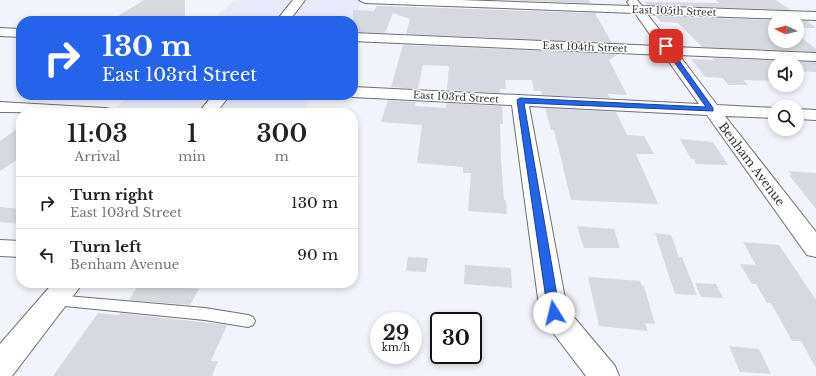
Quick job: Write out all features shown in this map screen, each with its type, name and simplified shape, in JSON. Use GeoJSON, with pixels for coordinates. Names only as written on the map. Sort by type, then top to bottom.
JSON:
{"type":"FeatureCollection","features":[{"type":"Feature","properties":{"kind":"main road"},"geometry":{"type":"LineString","coordinates":[[286,16],[300,0]]}},
{"type":"Feature","properties":{"kind":"main road"},"geometry":{"type":"LineString","coordinates":[[211,108],[218,100]]}},
{"type":"Feature","properties":{"kind":"main road"},"geometry":{"type":"LineString","coordinates":[[0,367],[62,291]]}},
{"type":"Feature","properties":{"kind":"street","name":"East 105th Street"},"geometry":{"type":"LineString","coordinates":[[364,0],[635,5],[816,16]]}},
{"type":"Feature","properties":{"kind":"street","name":"Benham Avenue"},"geometry":{"type":"LineString","coordinates":[[635,5],[711,110],[816,249]]}},
{"type":"Feature","properties":{"kind":"street"},"geometry":{"type":"LineString","coordinates":[[0,32],[16,33]]}},
{"type":"Feature","properties":{"kind":"street","name":"East 104th Street"},"geometry":{"type":"LineString","coordinates":[[358,38],[816,56]]}},
{"type":"Feature","properties":{"kind":"street","name":"East 103rd Street"},"geometry":{"type":"LineString","coordinates":[[358,92],[768,113]]}},
{"type":"Feature","properties":{"kind":"street"},"geometry":{"type":"LineString","coordinates":[[520,100],[554,313],[604,376]]}},
{"type":"Feature","properties":{"kind":"street"},"geometry":{"type":"LineString","coordinates":[[0,107],[18,108]]}},
{"type":"Feature","properties":{"kind":"street"},"geometry":{"type":"LineString","coordinates":[[804,114],[816,115]]}},
{"type":"Feature","properties":{"kind":"street"},"geometry":{"type":"LineString","coordinates":[[0,248],[16,249]]}},
{"type":"Feature","properties":{"kind":"lane"},"geometry":{"type":"LineString","coordinates":[[62,291],[248,321]]}},
{"type":"Feature","properties":{"kind":"shaded area"},"geometry":{"type":"Polygon","coordinates":[[[235,0],[363,0],[355,16],[217,16],[235,0]]]}},
{"type":"Feature","properties":{"kind":"shaded area"},"geometry":{"type":"Polygon","coordinates":[[[124,100],[310,100],[306,108],[116,108],[124,100]]]}},
{"type":"Feature","properties":{"kind":"building"},"geometry":{"type":"Polygon","coordinates":[[[144,0],[185,0],[185,16],[118,16],[144,0]]]}},
{"type":"Feature","properties":{"kind":"building"},"geometry":{"type":"Polygon","coordinates":[[[503,0],[589,0],[590,3],[503,0]]]}},
{"type":"Feature","properties":{"kind":"building"},"geometry":{"type":"Polygon","coordinates":[[[716,0],[776,0],[790,10],[647,5],[645,2],[719,3],[716,0]]]}},
{"type":"Feature","properties":{"kind":"building"},"geometry":{"type":"Polygon","coordinates":[[[377,6],[595,13],[612,43],[406,34],[410,19],[393,13],[385,33],[358,32],[358,16],[353,16],[353,10],[374,11],[377,6]]]}},
{"type":"Feature","properties":{"kind":"building"},"geometry":{"type":"Polygon","coordinates":[[[656,16],[768,20],[768,48],[804,48],[804,40],[816,49],[816,52],[702,47],[678,23],[661,22],[656,16]]]}},
{"type":"Feature","properties":{"kind":"building"},"geometry":{"type":"Polygon","coordinates":[[[804,21],[807,21],[816,28],[804,28],[804,21]]]}},
{"type":"Feature","properties":{"kind":"building"},"geometry":{"type":"Polygon","coordinates":[[[403,45],[618,54],[609,60],[627,95],[608,94],[610,98],[542,95],[541,91],[534,91],[532,80],[505,80],[506,89],[500,89],[500,93],[447,90],[449,66],[423,65],[418,89],[391,87],[403,45]]]}},
{"type":"Feature","properties":{"kind":"building"},"geometry":{"type":"Polygon","coordinates":[[[713,58],[768,60],[768,81],[743,80],[748,85],[728,85],[723,78],[705,77],[691,59],[714,60],[713,58]]]}},
{"type":"Feature","properties":{"kind":"building"},"geometry":{"type":"Polygon","coordinates":[[[804,62],[816,62],[816,72],[804,71],[804,62]]]}},
{"type":"Feature","properties":{"kind":"building"},"geometry":{"type":"Polygon","coordinates":[[[388,100],[416,102],[415,106],[446,108],[447,103],[502,106],[503,124],[500,124],[501,159],[504,200],[506,200],[507,214],[468,211],[471,173],[463,173],[463,167],[417,163],[422,125],[381,122],[388,100]]]}},
{"type":"Feature","properties":{"kind":"building"},"geometry":{"type":"Polygon","coordinates":[[[545,108],[616,112],[627,135],[644,136],[654,154],[636,154],[658,204],[571,200],[554,130],[551,130],[545,108]]]}},
{"type":"Feature","properties":{"kind":"building"},"geometry":{"type":"Polygon","coordinates":[[[16,130],[16,160],[0,171],[0,141],[16,130]]]}},
{"type":"Feature","properties":{"kind":"building"},"geometry":{"type":"Polygon","coordinates":[[[680,139],[713,142],[728,165],[696,164],[694,159],[691,159],[680,139]]]}},
{"type":"Feature","properties":{"kind":"building"},"geometry":{"type":"Polygon","coordinates":[[[788,171],[816,173],[816,209],[789,175],[792,175],[788,171]]]}},
{"type":"Feature","properties":{"kind":"building"},"geometry":{"type":"Polygon","coordinates":[[[0,207],[16,209],[16,224],[0,222],[0,207]]]}},
{"type":"Feature","properties":{"kind":"building"},"geometry":{"type":"Polygon","coordinates":[[[577,226],[614,229],[620,248],[584,248],[577,226]]]}},
{"type":"Feature","properties":{"kind":"building"},"geometry":{"type":"Polygon","coordinates":[[[655,233],[671,235],[679,257],[682,257],[697,295],[675,294],[655,233]]]}},
{"type":"Feature","properties":{"kind":"building"},"geometry":{"type":"Polygon","coordinates":[[[743,242],[779,245],[816,300],[816,368],[801,341],[792,341],[771,303],[767,303],[756,284],[752,284],[740,264],[756,265],[743,242]]]}},
{"type":"Feature","properties":{"kind":"building"},"geometry":{"type":"Polygon","coordinates":[[[408,257],[428,258],[426,272],[406,271],[408,257]]]}},
{"type":"Feature","properties":{"kind":"building"},"geometry":{"type":"Polygon","coordinates":[[[465,265],[511,268],[512,288],[464,284],[465,265]]]}},
{"type":"Feature","properties":{"kind":"building"},"geometry":{"type":"Polygon","coordinates":[[[588,277],[640,281],[642,286],[644,286],[655,324],[645,323],[648,331],[599,326],[588,277]]]}},
{"type":"Feature","properties":{"kind":"building"},"geometry":{"type":"Polygon","coordinates":[[[695,283],[716,284],[723,298],[701,297],[695,283]]]}},
{"type":"Feature","properties":{"kind":"building"},"geometry":{"type":"Polygon","coordinates":[[[137,288],[199,289],[190,305],[129,300],[137,288]]]}},
{"type":"Feature","properties":{"kind":"building"},"geometry":{"type":"Polygon","coordinates":[[[98,313],[119,315],[120,313],[227,325],[211,361],[218,361],[212,376],[53,376],[98,313]]]}},
{"type":"Feature","properties":{"kind":"building"},"geometry":{"type":"Polygon","coordinates":[[[729,346],[759,349],[771,374],[740,372],[729,346]]]}},
{"type":"Feature","properties":{"kind":"route"},"geometry":{"type":"LineString","coordinates":[[554,313],[520,100],[711,110],[666,46]]}}]}
